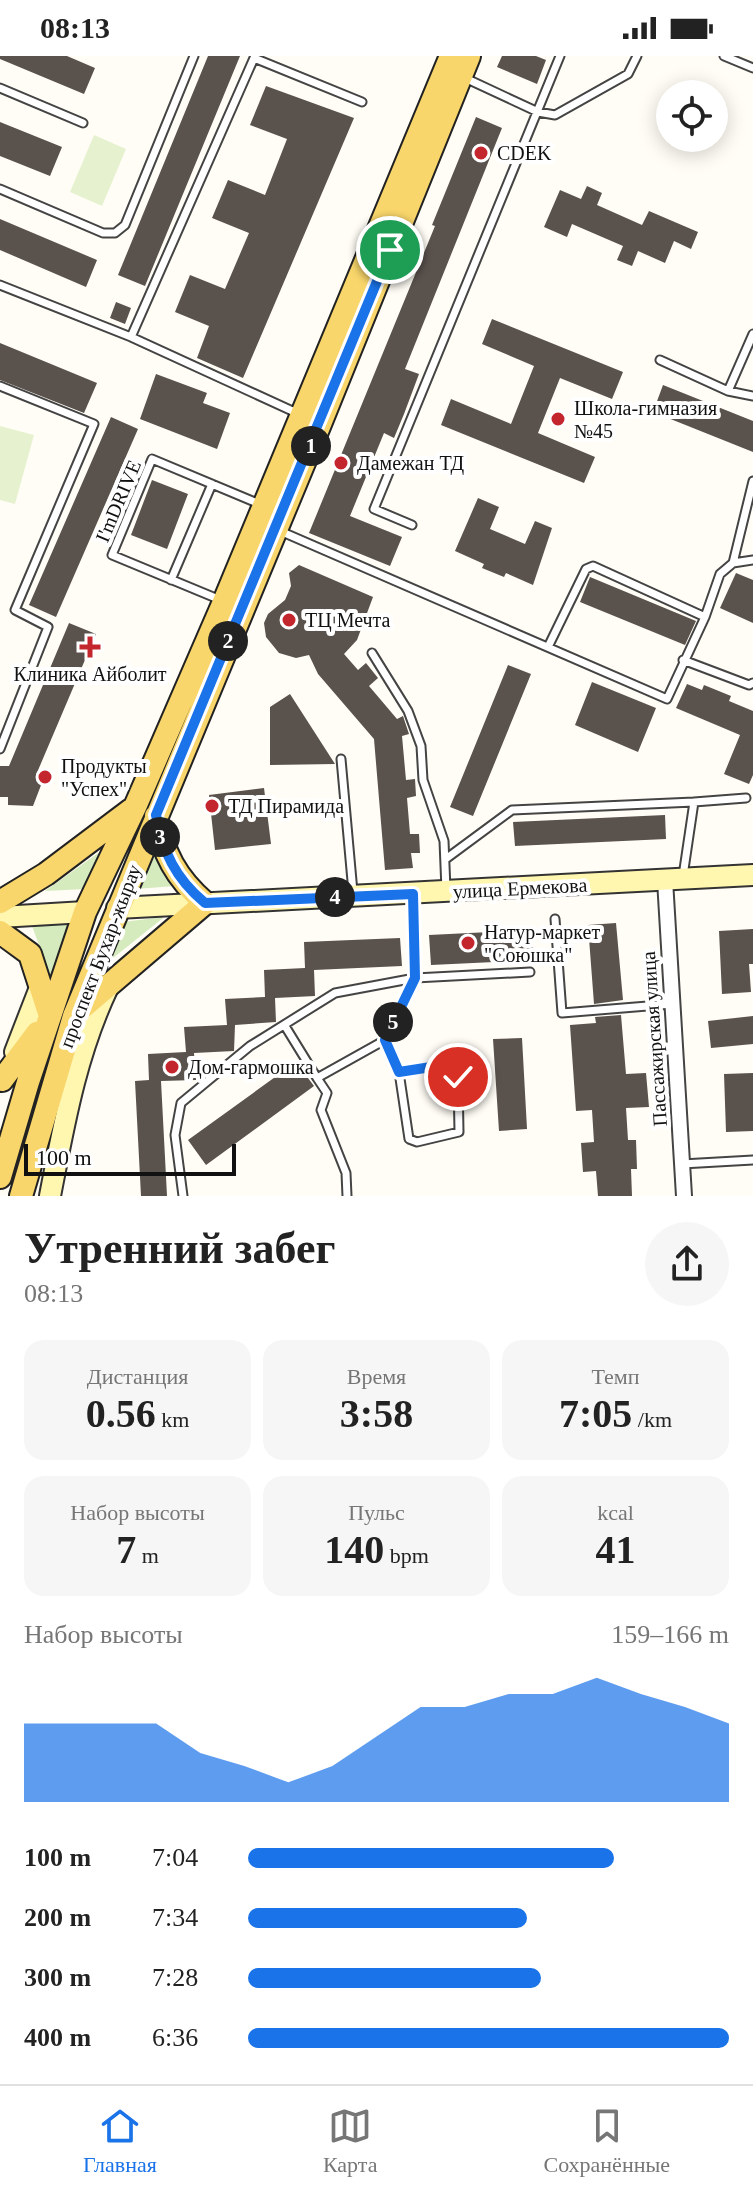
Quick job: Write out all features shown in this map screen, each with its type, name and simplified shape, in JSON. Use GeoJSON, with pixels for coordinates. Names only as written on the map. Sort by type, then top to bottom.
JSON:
{"type":"FeatureCollection","features":[{"type":"Feature","properties":{"kind":"main road","name":"проспект Бухар-жырау"},"geometry":{"type":"LineString","coordinates":[[0,1177],[85,912],[146,811],[275,528],[312,420],[460,63]]}},
{"type":"Feature","properties":{"kind":"main road","name":"проспект Бухар-жырау"},"geometry":{"type":"LineString","coordinates":[[21,1196],[65,1077],[74,1016],[117,908],[146,811],[224,602],[264,506],[312,420]]}},
{"type":"Feature","properties":{"kind":"main road"},"geometry":{"type":"LineString","coordinates":[[0,902],[146,811],[163,851],[186,887],[205,903],[74,1016]]}},
{"type":"Feature","properties":{"kind":"main road","name":"улица Ермекова"},"geometry":{"type":"LineString","coordinates":[[0,917],[205,903],[753,875]]}},
{"type":"Feature","properties":{"kind":"main road"},"geometry":{"type":"LineString","coordinates":[[0,932],[30,954],[50,1016],[1,1083]]}},
{"type":"Feature","properties":{"kind":"main road"},"geometry":{"type":"LineString","coordinates":[[1,1083],[30,1021],[41,985]]}},
{"type":"Feature","properties":{"kind":"main road"},"geometry":{"type":"LineString","coordinates":[[50,1196],[65,1077],[108,987]]}},
{"type":"Feature","properties":{"kind":"street","name":"Пассажирская улица"},"geometry":{"type":"LineString","coordinates":[[673,880],[672,1004],[684,1196]]}},
{"type":"Feature","properties":{"kind":"lane"},"geometry":{"type":"LineString","coordinates":[[0,189],[103,233],[115,233],[125,225],[194,56]]}},
{"type":"Feature","properties":{"kind":"lane"},"geometry":{"type":"LineString","coordinates":[[412,525],[374,509],[560,56]]}},
{"type":"Feature","properties":{"kind":"lane"},"geometry":{"type":"LineString","coordinates":[[460,63],[538,112],[555,115],[628,74],[637,56]]}},
{"type":"Feature","properties":{"kind":"lane"},"geometry":{"type":"LineString","coordinates":[[724,56],[753,68]]}},
{"type":"Feature","properties":{"kind":"lane"},"geometry":{"type":"LineString","coordinates":[[131,337],[255,57],[362,102]]}},
{"type":"Feature","properties":{"kind":"lane"},"geometry":{"type":"LineString","coordinates":[[0,88],[83,123]]}},
{"type":"Feature","properties":{"kind":"lane"},"geometry":{"type":"LineString","coordinates":[[0,285],[131,337],[312,420]]}},
{"type":"Feature","properties":{"kind":"lane"},"geometry":{"type":"LineString","coordinates":[[728,391],[753,334]]}},
{"type":"Feature","properties":{"kind":"lane"},"geometry":{"type":"LineString","coordinates":[[660,360],[728,391],[753,396]]}},
{"type":"Feature","properties":{"kind":"lane"},"geometry":{"type":"LineString","coordinates":[[0,386],[94,424],[15,610],[48,627],[0,749]]}},
{"type":"Feature","properties":{"kind":"lane","name":"I'mDRIVE"},"geometry":{"type":"LineString","coordinates":[[224,602],[112,555],[152,459],[264,506]]}},
{"type":"Feature","properties":{"kind":"lane"},"geometry":{"type":"LineString","coordinates":[[733,563],[753,481]]}},
{"type":"Feature","properties":{"kind":"lane"},"geometry":{"type":"LineString","coordinates":[[171,580],[212,484]]}},
{"type":"Feature","properties":{"kind":"lane"},"geometry":{"type":"LineString","coordinates":[[275,528],[667,699],[705,617],[720,574],[733,563],[753,560]]}},
{"type":"Feature","properties":{"kind":"lane"},"geometry":{"type":"LineString","coordinates":[[548,647],[586,569],[593,566],[705,617]]}},
{"type":"Feature","properties":{"kind":"lane"},"geometry":{"type":"LineString","coordinates":[[372,653],[408,711],[421,746],[423,780],[447,858],[446,892]]}},
{"type":"Feature","properties":{"kind":"lane"},"geometry":{"type":"LineString","coordinates":[[683,660],[749,685],[753,683]]}},
{"type":"Feature","properties":{"kind":"lane"},"geometry":{"type":"LineString","coordinates":[[341,759],[353,896]]}},
{"type":"Feature","properties":{"kind":"lane"},"geometry":{"type":"LineString","coordinates":[[447,858],[512,810],[746,798]]}},
{"type":"Feature","properties":{"kind":"lane"},"geometry":{"type":"LineString","coordinates":[[673,880],[694,802]]}},
{"type":"Feature","properties":{"kind":"lane"},"geometry":{"type":"LineString","coordinates":[[317,1078],[385,1040],[415,978],[413,894]]}},
{"type":"Feature","properties":{"kind":"lane"},"geometry":{"type":"LineString","coordinates":[[555,919],[562,1013],[672,1004]]}},
{"type":"Feature","properties":{"kind":"lane"},"geometry":{"type":"LineString","coordinates":[[183,1196],[175,1135],[181,1103],[250,1046],[335,993],[415,978],[530,972]]}},
{"type":"Feature","properties":{"kind":"lane"},"geometry":{"type":"LineString","coordinates":[[285,1026],[327,1093],[321,1110],[346,1173],[347,1196]]}},
{"type":"Feature","properties":{"kind":"lane"},"geometry":{"type":"LineString","coordinates":[[385,1040],[399,1072],[409,1139],[417,1142],[459,1132],[458,1077],[453,1070],[444,1065],[399,1072]]}},
{"type":"Feature","properties":{"kind":"lane"},"geometry":{"type":"LineString","coordinates":[[682,1164],[753,1160]]}},
{"type":"Feature","properties":{"kind":"green space"},"geometry":{"type":"Polygon","coordinates":[[[94,135],[126,149],[102,206],[70,192],[94,135]]]}},
{"type":"Feature","properties":{"kind":"green space"},"geometry":{"type":"Polygon","coordinates":[[[0,426],[34,435],[15,504],[0,500],[0,426]]]}},
{"type":"Feature","properties":{"kind":"green space"},"geometry":{"type":"Polygon","coordinates":[[[154,848],[175,886],[136,889],[154,848]]]}},
{"type":"Feature","properties":{"kind":"green space"},"geometry":{"type":"Polygon","coordinates":[[[101,851],[85,889],[45,891],[101,851]]]}},
{"type":"Feature","properties":{"kind":"green space"},"geometry":{"type":"Polygon","coordinates":[[[163,918],[108,962],[123,922],[163,918]]]}},
{"type":"Feature","properties":{"kind":"green space"},"geometry":{"type":"Polygon","coordinates":[[[71,923],[52,980],[32,926],[71,923]]]}},
{"type":"Feature","properties":{"kind":"building"},"geometry":{"type":"Polygon","coordinates":[[[0,56],[67,56],[95,68],[84,94],[0,59],[0,56]]]}},
{"type":"Feature","properties":{"kind":"building"},"geometry":{"type":"Polygon","coordinates":[[[208,56],[240,56],[145,286],[118,275],[208,56]]]}},
{"type":"Feature","properties":{"kind":"building"},"geometry":{"type":"Polygon","coordinates":[[[502,56],[536,56],[546,60],[537,84],[497,67],[502,56]]]}},
{"type":"Feature","properties":{"kind":"building"},"geometry":{"type":"Polygon","coordinates":[[[266,86],[354,118],[243,378],[197,358],[209,326],[175,312],[190,275],[225,289],[249,233],[212,218],[228,180],[265,195],[287,139],[250,125],[266,86]]]}},
{"type":"Feature","properties":{"kind":"building"},"geometry":{"type":"Polygon","coordinates":[[[476,117],[502,128],[405,369],[419,374],[404,414],[394,438],[384,433],[350,516],[402,537],[390,566],[309,533],[435,226],[432,225],[476,117]]]}},
{"type":"Feature","properties":{"kind":"building"},"geometry":{"type":"Polygon","coordinates":[[[0,122],[62,147],[50,176],[0,156],[0,122]]]}},
{"type":"Feature","properties":{"kind":"building"},"geometry":{"type":"Polygon","coordinates":[[[587,186],[602,193],[597,205],[642,225],[649,211],[698,232],[691,249],[674,241],[665,263],[638,251],[632,266],[617,260],[623,246],[572,224],[567,237],[544,227],[560,190],[581,199],[587,186]]]}},
{"type":"Feature","properties":{"kind":"building"},"geometry":{"type":"Polygon","coordinates":[[[0,219],[97,260],[86,287],[0,250],[0,219]]]}},
{"type":"Feature","properties":{"kind":"building"},"geometry":{"type":"Polygon","coordinates":[[[116,302],[131,308],[125,324],[110,318],[116,302]]]}},
{"type":"Feature","properties":{"kind":"building"},"geometry":{"type":"Polygon","coordinates":[[[492,319],[623,372],[612,399],[560,378],[538,433],[595,457],[584,483],[441,425],[451,399],[511,424],[534,366],[482,344],[492,319]]]}},
{"type":"Feature","properties":{"kind":"building"},"geometry":{"type":"Polygon","coordinates":[[[0,343],[97,383],[84,413],[0,380],[0,343]]]}},
{"type":"Feature","properties":{"kind":"building"},"geometry":{"type":"Polygon","coordinates":[[[156,374],[207,393],[203,403],[230,413],[217,449],[140,419],[156,374]]]}},
{"type":"Feature","properties":{"kind":"building"},"geometry":{"type":"Polygon","coordinates":[[[663,385],[753,421],[753,452],[653,412],[663,385]]]}},
{"type":"Feature","properties":{"kind":"building"},"geometry":{"type":"Polygon","coordinates":[[[111,417],[138,429],[56,617],[29,605],[111,417]]]}},
{"type":"Feature","properties":{"kind":"building"},"geometry":{"type":"Polygon","coordinates":[[[152,480],[188,494],[167,549],[131,535],[152,480]]]}},
{"type":"Feature","properties":{"kind":"building"},"geometry":{"type":"Polygon","coordinates":[[[478,498],[499,507],[490,529],[525,544],[535,521],[552,528],[533,585],[506,573],[504,577],[482,568],[484,564],[455,551],[478,498]]]}},
{"type":"Feature","properties":{"kind":"building"},"geometry":{"type":"Polygon","coordinates":[[[299,565],[373,597],[357,640],[344,654],[358,670],[366,663],[378,678],[369,686],[397,719],[403,716],[409,734],[402,736],[406,780],[415,779],[416,796],[407,798],[410,834],[419,834],[420,853],[411,853],[413,868],[385,870],[374,739],[318,674],[309,655],[296,658],[279,653],[266,637],[264,623],[268,614],[285,600],[291,586],[289,573],[299,565]]]}},
{"type":"Feature","properties":{"kind":"building"},"geometry":{"type":"Polygon","coordinates":[[[736,573],[753,580],[753,623],[720,608],[736,573]]]}},
{"type":"Feature","properties":{"kind":"building"},"geometry":{"type":"Polygon","coordinates":[[[590,577],[696,621],[685,645],[580,602],[590,577]]]}},
{"type":"Feature","properties":{"kind":"building"},"geometry":{"type":"Polygon","coordinates":[[[69,623],[96,634],[36,775],[43,780],[33,806],[8,805],[8,797],[0,797],[0,766],[9,766],[69,623]]]}},
{"type":"Feature","properties":{"kind":"building"},"geometry":{"type":"Polygon","coordinates":[[[508,665],[531,674],[473,816],[450,807],[508,665]]]}},
{"type":"Feature","properties":{"kind":"building"},"geometry":{"type":"Polygon","coordinates":[[[592,682],[656,708],[638,752],[575,725],[592,682]]]}},
{"type":"Feature","properties":{"kind":"building"},"geometry":{"type":"Polygon","coordinates":[[[687,684],[702,690],[704,685],[731,696],[729,701],[753,711],[753,775],[749,784],[724,774],[740,735],[676,708],[687,684]]]}},
{"type":"Feature","properties":{"kind":"building"},"geometry":{"type":"Polygon","coordinates":[[[290,694],[335,764],[270,765],[270,707],[290,694]]]}},
{"type":"Feature","properties":{"kind":"building"},"geometry":{"type":"Polygon","coordinates":[[[264,788],[271,844],[215,850],[209,795],[264,788]]]}},
{"type":"Feature","properties":{"kind":"building"},"geometry":{"type":"Polygon","coordinates":[[[665,815],[666,839],[515,846],[513,822],[665,815]]]}},
{"type":"Feature","properties":{"kind":"building"},"geometry":{"type":"Polygon","coordinates":[[[616,923],[623,1000],[594,1004],[588,925],[616,923]]]}},
{"type":"Feature","properties":{"kind":"building"},"geometry":{"type":"Polygon","coordinates":[[[753,929],[753,964],[749,964],[751,992],[722,994],[719,931],[753,929]]]}},
{"type":"Feature","properties":{"kind":"building"},"geometry":{"type":"Polygon","coordinates":[[[532,930],[533,960],[431,965],[429,935],[532,930]]]}},
{"type":"Feature","properties":{"kind":"building","name":"Дом-гармошка"},"geometry":{"type":"Polygon","coordinates":[[[400,938],[402,966],[314,970],[315,996],[275,998],[276,1022],[235,1025],[234,1051],[194,1053],[196,1080],[161,1081],[167,1196],[141,1196],[135,1081],[149,1080],[148,1054],[186,1052],[184,1027],[227,1025],[225,999],[265,997],[264,970],[305,968],[304,942],[400,938]]]}},
{"type":"Feature","properties":{"kind":"building"},"geometry":{"type":"Polygon","coordinates":[[[621,1015],[626,1074],[646,1073],[649,1107],[626,1108],[628,1140],[636,1140],[637,1169],[631,1169],[632,1196],[598,1196],[596,1171],[583,1172],[581,1143],[594,1142],[592,1110],[576,1111],[570,1025],[596,1023],[595,1017],[621,1015]]]}},
{"type":"Feature","properties":{"kind":"building"},"geometry":{"type":"Polygon","coordinates":[[[753,1016],[753,1044],[711,1048],[708,1021],[753,1016]]]}},
{"type":"Feature","properties":{"kind":"building"},"geometry":{"type":"Polygon","coordinates":[[[522,1038],[527,1129],[499,1131],[493,1039],[522,1038]]]}},
{"type":"Feature","properties":{"kind":"building"},"geometry":{"type":"Polygon","coordinates":[[[296,1062],[314,1086],[206,1165],[188,1140],[296,1062]]]}},
{"type":"Feature","properties":{"kind":"building"},"geometry":{"type":"Polygon","coordinates":[[[753,1073],[753,1131],[726,1132],[724,1074],[753,1073]]]}},
{"type":"Feature","properties":{"kind":"place","name":"CDEK"},"geometry":{"type":"Point","coordinates":[481,153]}},
{"type":"Feature","properties":{"kind":"place","name":"Школа-гимназия №45"},"geometry":{"type":"Point","coordinates":[558,419]}},
{"type":"Feature","properties":{"kind":"place","name":"Дамежан ТД"},"geometry":{"type":"Point","coordinates":[341,463]}},
{"type":"Feature","properties":{"kind":"place","name":"ТЦ Мечта"},"geometry":{"type":"Point","coordinates":[289,620]}},
{"type":"Feature","properties":{"kind":"place","name":"Клиника Айболит"},"geometry":{"type":"Point","coordinates":[90,647]}},
{"type":"Feature","properties":{"kind":"place","name":"Продукты \"Успех\""},"geometry":{"type":"Point","coordinates":[45,777]}},
{"type":"Feature","properties":{"kind":"place","name":"ТД Пирамида"},"geometry":{"type":"Point","coordinates":[212,806]}},
{"type":"Feature","properties":{"kind":"place","name":"Натур-маркет \"Союшка\""},"geometry":{"type":"Point","coordinates":[468,943]}},
{"type":"Feature","properties":{"kind":"place","name":"Дом-гармошка"},"geometry":{"type":"Point","coordinates":[172,1067]}},
{"type":"Feature","properties":{"kind":"route"},"geometry":{"type":"LineString","coordinates":[[390,250],[156,815],[163,851],[186,887],[205,903],[413,894],[415,978],[385,1040],[399,1072],[444,1065],[458,1077]]}}]}
